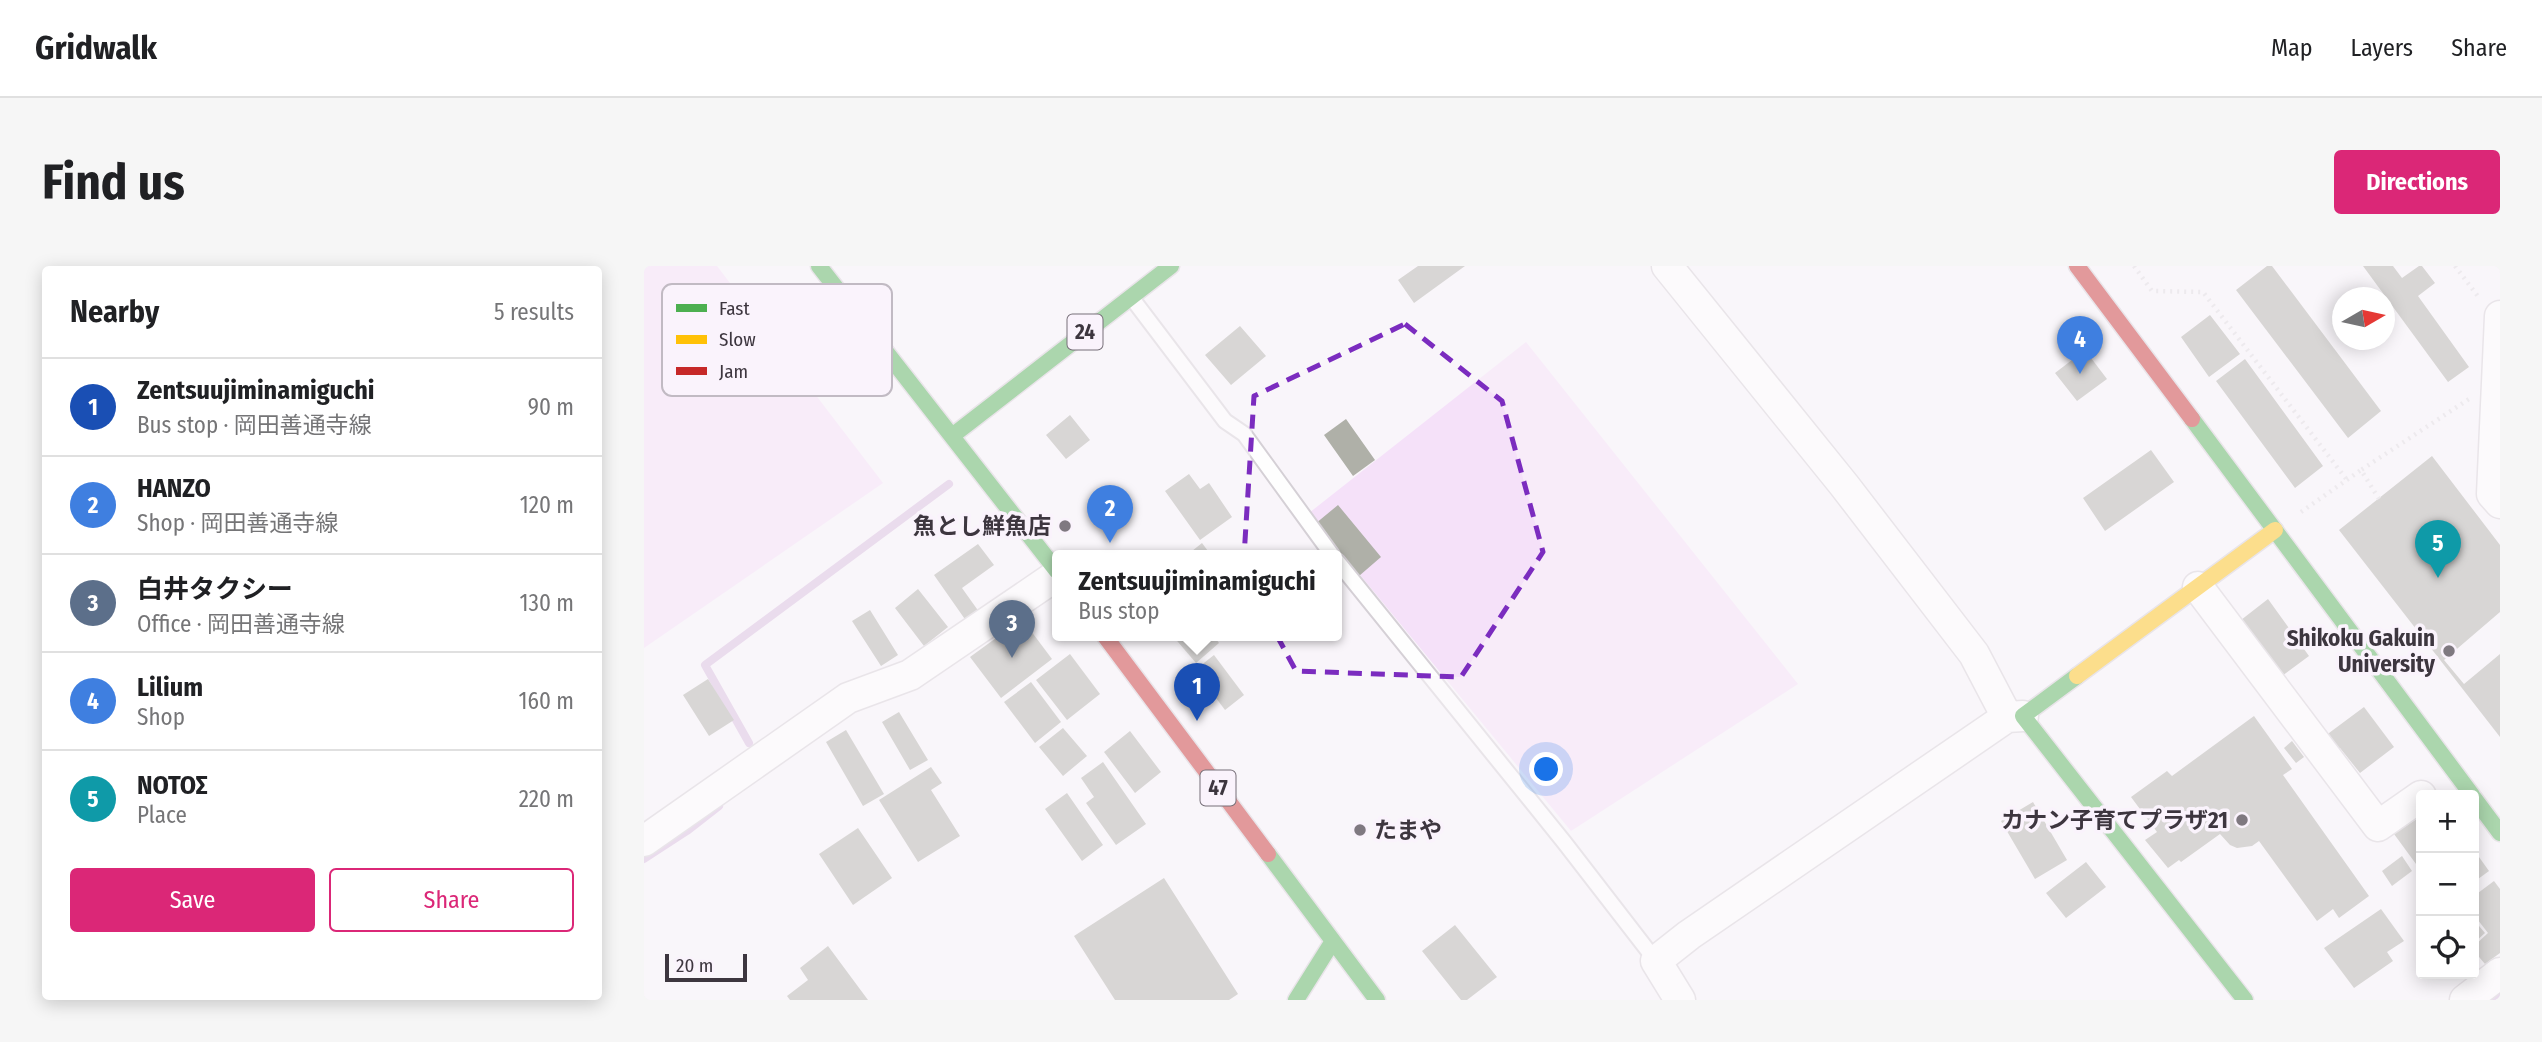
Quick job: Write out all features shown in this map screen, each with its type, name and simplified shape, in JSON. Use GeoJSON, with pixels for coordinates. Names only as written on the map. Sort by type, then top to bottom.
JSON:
{"type":"FeatureCollection","features":[{"type":"Feature","properties":{"kind":"street"},"geometry":{"type":"LineString","coordinates":[[819,266],[833,284]]}},
{"type":"Feature","properties":{"kind":"street","name":"24"},"geometry":{"type":"LineString","coordinates":[[951,436],[1171,266]]}},
{"type":"Feature","properties":{"kind":"street"},"geometry":{"type":"LineString","coordinates":[[1667,266],[1844,485],[1974,653],[2015,716],[2245,1000]]}},
{"type":"Feature","properties":{"kind":"street"},"geometry":{"type":"LineString","coordinates":[[2077,266],[2500,833]]}},
{"type":"Feature","properties":{"kind":"street"},"geometry":{"type":"LineString","coordinates":[[2500,316],[2492,494],[2500,503]]}},
{"type":"Feature","properties":{"kind":"street"},"geometry":{"type":"LineString","coordinates":[[892,360],[951,436],[995,486],[1052,566]]}},
{"type":"Feature","properties":{"kind":"street"},"geometry":{"type":"LineString","coordinates":[[1680,1000],[1656,961],[1689,935],[2015,716],[2275,530]]}},
{"type":"Feature","properties":{"kind":"street"},"geometry":{"type":"LineString","coordinates":[[644,841],[848,698],[910,675],[1052,576]]}},
{"type":"Feature","properties":{"kind":"street"},"geometry":{"type":"LineString","coordinates":[[2198,587],[2378,826],[2416,800]]}},
{"type":"Feature","properties":{"kind":"street","name":"47"},"geometry":{"type":"LineString","coordinates":[[1108,641],[1332,941]]}},
{"type":"Feature","properties":{"kind":"street"},"geometry":{"type":"LineString","coordinates":[[1296,1000],[1332,941],[1377,1000]]}},
{"type":"Feature","properties":{"kind":"street"},"geometry":{"type":"LineString","coordinates":[[2465,1000],[2500,973]]}},
{"type":"Feature","properties":{"kind":"lane"},"geometry":{"type":"LineString","coordinates":[[1131,296],[1225,421],[1244,434],[1328,550]]}},
{"type":"Feature","properties":{"kind":"lane"},"geometry":{"type":"LineString","coordinates":[[1342,567],[1564,842],[1656,961]]}},
{"type":"Feature","properties":{"kind":"path"},"geometry":{"type":"LineString","coordinates":[[2134,266],[2152,291],[2203,292],[2347,480]]}},
{"type":"Feature","properties":{"kind":"path"},"geometry":{"type":"LineString","coordinates":[[2455,266],[2499,324]]}},
{"type":"Feature","properties":{"kind":"path"},"geometry":{"type":"LineString","coordinates":[[2275,530],[2497,381]]}},
{"type":"Feature","properties":{"kind":"path"},"geometry":{"type":"LineString","coordinates":[[2361,470],[2379,499]]}},
{"type":"Feature","properties":{"kind":"highlighted area"},"geometry":{"type":"Polygon","coordinates":[[[1405,324],[1502,401],[1543,552],[1461,677],[1296,671],[1243,573],[1254,396],[1405,324]]]}},
{"type":"Feature","properties":{"kind":"shaded area"},"geometry":{"type":"Polygon","coordinates":[[[644,266],[717,266],[731,284],[662,284],[662,396],[816,396],[883,483],[644,648],[644,266]]]}},
{"type":"Feature","properties":{"kind":"shaded area"},"geometry":{"type":"Polygon","coordinates":[[[1526,342],[1798,684],[1571,831],[1309,513],[1526,342]]]}},
{"type":"Feature","properties":{"kind":"building"},"geometry":{"type":"Polygon","coordinates":[[[1418,266],[1465,266],[1414,303],[1398,280],[1418,266]]]}},
{"type":"Feature","properties":{"kind":"building"},"geometry":{"type":"Polygon","coordinates":[[[2267,266],[2272,266],[2332,346],[2332,350],[2335,350],[2381,411],[2348,438],[2236,290],[2267,266]]]}},
{"type":"Feature","properties":{"kind":"building"},"geometry":{"type":"Polygon","coordinates":[[[2363,266],[2393,266],[2402,278],[2422,266],[2435,283],[2418,296],[2469,367],[2448,382],[2395,310],[2395,287],[2378,287],[2363,266]]]}},
{"type":"Feature","properties":{"kind":"building"},"geometry":{"type":"Polygon","coordinates":[[[2210,315],[2240,354],[2209,377],[2181,337],[2210,315]]]}},
{"type":"Feature","properties":{"kind":"building"},"geometry":{"type":"Polygon","coordinates":[[[1240,326],[1266,356],[1231,385],[1205,355],[1240,326]]]}},
{"type":"Feature","properties":{"kind":"building"},"geometry":{"type":"Polygon","coordinates":[[[2085,350],[2107,379],[2077,401],[2055,373],[2085,350]]]}},
{"type":"Feature","properties":{"kind":"building"},"geometry":{"type":"Polygon","coordinates":[[[2245,359],[2323,466],[2295,488],[2216,381],[2245,359]]]}},
{"type":"Feature","properties":{"kind":"building"},"geometry":{"type":"Polygon","coordinates":[[[1070,415],[1090,440],[1066,459],[1046,435],[1070,415]]]}},
{"type":"Feature","properties":{"kind":"building"},"geometry":{"type":"Polygon","coordinates":[[[1346,419],[1375,460],[1353,476],[1324,435],[1346,419]]]}},
{"type":"Feature","properties":{"kind":"building"},"geometry":{"type":"Polygon","coordinates":[[[2151,450],[2174,482],[2105,531],[2083,498],[2151,450]]]}},
{"type":"Feature","properties":{"kind":"building"},"geometry":{"type":"Polygon","coordinates":[[[2432,456],[2500,545],[2500,612],[2444,660],[2464,684],[2500,654],[2500,737],[2339,530],[2432,456]]]}},
{"type":"Feature","properties":{"kind":"building"},"geometry":{"type":"Polygon","coordinates":[[[1189,474],[1200,489],[1209,483],[1232,517],[1200,540],[1165,491],[1189,474]]]}},
{"type":"Feature","properties":{"kind":"building"},"geometry":{"type":"Polygon","coordinates":[[[1338,505],[1381,557],[1359,576],[1342,556],[1342,550],[1337,550],[1315,524],[1338,505]]]}},
{"type":"Feature","properties":{"kind":"building"},"geometry":{"type":"Polygon","coordinates":[[[1202,543],[1207,550],[1193,550],[1202,543]]]}},
{"type":"Feature","properties":{"kind":"building"},"geometry":{"type":"Polygon","coordinates":[[[978,544],[994,565],[962,588],[982,616],[969,625],[934,575],[978,544]]]}},
{"type":"Feature","properties":{"kind":"building"},"geometry":{"type":"Polygon","coordinates":[[[918,589],[948,627],[924,646],[895,608],[918,589]]]}},
{"type":"Feature","properties":{"kind":"building"},"geometry":{"type":"Polygon","coordinates":[[[2268,599],[2309,656],[2282,676],[2241,620],[2268,599]]]}},
{"type":"Feature","properties":{"kind":"building"},"geometry":{"type":"Polygon","coordinates":[[[870,610],[898,655],[881,666],[852,621],[870,610]]]}},
{"type":"Feature","properties":{"kind":"building"},"geometry":{"type":"Polygon","coordinates":[[[1022,619],[1052,659],[1001,698],[970,657],[1022,619]]]}},
{"type":"Feature","properties":{"kind":"building"},"geometry":{"type":"Polygon","coordinates":[[[1177,641],[1218,641],[1219,643],[1196,663],[1177,641]]]}},
{"type":"Feature","properties":{"kind":"building"},"geometry":{"type":"Polygon","coordinates":[[[1070,654],[1100,694],[1067,720],[1036,680],[1070,654]]]}},
{"type":"Feature","properties":{"kind":"building"},"geometry":{"type":"Polygon","coordinates":[[[1214,655],[1244,695],[1225,710],[1195,670],[1214,655]]]}},
{"type":"Feature","properties":{"kind":"building"},"geometry":{"type":"Polygon","coordinates":[[[708,679],[734,720],[709,736],[683,695],[708,679]]]}},
{"type":"Feature","properties":{"kind":"building"},"geometry":{"type":"Polygon","coordinates":[[[1031,682],[1061,722],[1035,743],[1004,702],[1031,682]]]}},
{"type":"Feature","properties":{"kind":"building"},"geometry":{"type":"Polygon","coordinates":[[[2364,707],[2394,747],[2360,773],[2340,748],[2336,751],[2325,736],[2364,707]]]}},
{"type":"Feature","properties":{"kind":"building"},"geometry":{"type":"Polygon","coordinates":[[[899,712],[928,760],[910,770],[882,722],[899,712]]]}},
{"type":"Feature","properties":{"kind":"building"},"geometry":{"type":"Polygon","coordinates":[[[2254,716],[2292,769],[2283,775],[2369,896],[2339,918],[2333,909],[2317,921],[2259,841],[2252,846],[2237,848],[2230,845],[2220,834],[2168,868],[2145,840],[2157,832],[2131,797],[2167,771],[2172,776],[2254,716]]]}},
{"type":"Feature","properties":{"kind":"building"},"geometry":{"type":"Polygon","coordinates":[[[1063,728],[1087,756],[1063,776],[1039,747],[1063,728]]]}},
{"type":"Feature","properties":{"kind":"building"},"geometry":{"type":"Polygon","coordinates":[[[846,730],[884,794],[863,806],[826,742],[846,730]]]}},
{"type":"Feature","properties":{"kind":"building"},"geometry":{"type":"Polygon","coordinates":[[[1130,731],[1161,772],[1135,793],[1104,752],[1130,731]]]}},
{"type":"Feature","properties":{"kind":"building"},"geometry":{"type":"Polygon","coordinates":[[[2292,741],[2304,757],[2296,763],[2284,748],[2292,741]]]}},
{"type":"Feature","properties":{"kind":"building"},"geometry":{"type":"Polygon","coordinates":[[[1103,762],[1146,824],[1116,845],[1086,803],[1094,797],[1081,778],[1103,762]]]}},
{"type":"Feature","properties":{"kind":"building"},"geometry":{"type":"Polygon","coordinates":[[[931,767],[942,783],[931,790],[960,836],[918,862],[879,800],[931,767]]]}},
{"type":"Feature","properties":{"kind":"building"},"geometry":{"type":"Polygon","coordinates":[[[1067,793],[1103,845],[1082,861],[1045,809],[1067,793]]]}},
{"type":"Feature","properties":{"kind":"building"},"geometry":{"type":"Polygon","coordinates":[[[2033,802],[2067,860],[2035,879],[2001,821],[2033,802]]]}},
{"type":"Feature","properties":{"kind":"building"},"geometry":{"type":"Polygon","coordinates":[[[2416,819],[2416,864],[2394,834],[2416,819]]]}},
{"type":"Feature","properties":{"kind":"building"},"geometry":{"type":"Polygon","coordinates":[[[858,828],[892,878],[853,905],[819,854],[858,828]]]}},
{"type":"Feature","properties":{"kind":"building"},"geometry":{"type":"Polygon","coordinates":[[[2402,856],[2412,871],[2392,886],[2382,871],[2402,856]]]}},
{"type":"Feature","properties":{"kind":"building"},"geometry":{"type":"Polygon","coordinates":[[[2479,857],[2489,871],[2479,878],[2479,857]]]}},
{"type":"Feature","properties":{"kind":"building"},"geometry":{"type":"Polygon","coordinates":[[[2086,862],[2106,887],[2066,918],[2046,893],[2086,862]]]}},
{"type":"Feature","properties":{"kind":"building"},"geometry":{"type":"Polygon","coordinates":[[[1164,878],[1238,994],[1229,1000],[1115,1000],[1074,936],[1164,878]]]}},
{"type":"Feature","properties":{"kind":"building"},"geometry":{"type":"Polygon","coordinates":[[[2494,881],[2500,889],[2500,953],[2485,964],[2479,957],[2479,941],[2488,933],[2479,921],[2479,892],[2494,881]]]}},
{"type":"Feature","properties":{"kind":"building"},"geometry":{"type":"Polygon","coordinates":[[[2381,909],[2404,941],[2387,952],[2393,961],[2354,988],[2324,948],[2381,909]]]}},
{"type":"Feature","properties":{"kind":"building"},"geometry":{"type":"Polygon","coordinates":[[[1455,925],[1497,977],[1467,1000],[1461,1000],[1422,951],[1455,925]]]}},
{"type":"Feature","properties":{"kind":"building"},"geometry":{"type":"Polygon","coordinates":[[[2479,926],[2485,933],[2479,938],[2479,926]]]}},
{"type":"Feature","properties":{"kind":"building"},"geometry":{"type":"Polygon","coordinates":[[[828,946],[868,1000],[790,1000],[787,996],[808,980],[800,968],[828,946]]]}},
{"type":"Feature","properties":{"kind":"waterway"},"geometry":{"type":"LineString","coordinates":[[749,743],[705,665],[949,484]]}},
{"type":"Feature","properties":{"kind":"waterway"},"geometry":{"type":"LineString","coordinates":[[644,859],[719,806]]}},
{"type":"Feature","properties":{"kind":"waterway"},"geometry":{"type":"LineString","coordinates":[[2490,1000],[2500,992]]}},
{"type":"Feature","properties":{"kind":"traffic: fast"},"geometry":{"type":"LineString","coordinates":[[819,266],[833,284]]}},
{"type":"Feature","properties":{"kind":"traffic: fast"},"geometry":{"type":"LineString","coordinates":[[952,436],[1171,266]]}},
{"type":"Feature","properties":{"kind":"traffic: fast"},"geometry":{"type":"LineString","coordinates":[[892,360],[1052,565]]}},
{"type":"Feature","properties":{"kind":"traffic: fast"},"geometry":{"type":"LineString","coordinates":[[2192,419],[2468,790]]}},
{"type":"Feature","properties":{"kind":"traffic: fast"},"geometry":{"type":"LineString","coordinates":[[2077,676],[2023,716],[2245,1000]]}},
{"type":"Feature","properties":{"kind":"traffic: fast"},"geometry":{"type":"LineString","coordinates":[[2479,805],[2500,833]]}},
{"type":"Feature","properties":{"kind":"traffic: fast"},"geometry":{"type":"LineString","coordinates":[[1268,854],[1333,941],[1296,1000]]}},
{"type":"Feature","properties":{"kind":"traffic: fast"},"geometry":{"type":"LineString","coordinates":[[1333,941],[1377,1000]]}},
{"type":"Feature","properties":{"kind":"traffic: slow"},"geometry":{"type":"LineString","coordinates":[[2077,676],[2275,530]]}},
{"type":"Feature","properties":{"kind":"traffic: jam"},"geometry":{"type":"LineString","coordinates":[[2077,266],[2192,419]]}},
{"type":"Feature","properties":{"kind":"traffic: jam"},"geometry":{"type":"LineString","coordinates":[[1108,641],[1268,854]]}},
{"type":"Feature","properties":{"kind":"place","name":"Lilium"},"geometry":{"type":"Point","coordinates":[2080,374]}},
{"type":"Feature","properties":{"kind":"place","name":"魚とし鮮魚店"},"geometry":{"type":"Point","coordinates":[1065,526]}},
{"type":"Feature","properties":{"kind":"place","name":"HANZO"},"geometry":{"type":"Point","coordinates":[1110,543]}},
{"type":"Feature","properties":{"kind":"place","name":"ΝΟΤΟΣ"},"geometry":{"type":"Point","coordinates":[2438,578]}},
{"type":"Feature","properties":{"kind":"place","name":"Shikoku Gakuin University"},"geometry":{"type":"Point","coordinates":[2449,651]}},
{"type":"Feature","properties":{"kind":"place","name":"白井タクシー"},"geometry":{"type":"Point","coordinates":[1012,658]}},
{"type":"Feature","properties":{"kind":"place","name":"Zentsuujiminamiguchi"},"geometry":{"type":"Point","coordinates":[1197,721]}},
{"type":"Feature","properties":{"kind":"place","name":"カナン子育てプラザ21"},"geometry":{"type":"Point","coordinates":[2242,820]}},
{"type":"Feature","properties":{"kind":"place","name":"たまや"},"geometry":{"type":"Point","coordinates":[1360,830]}}]}
